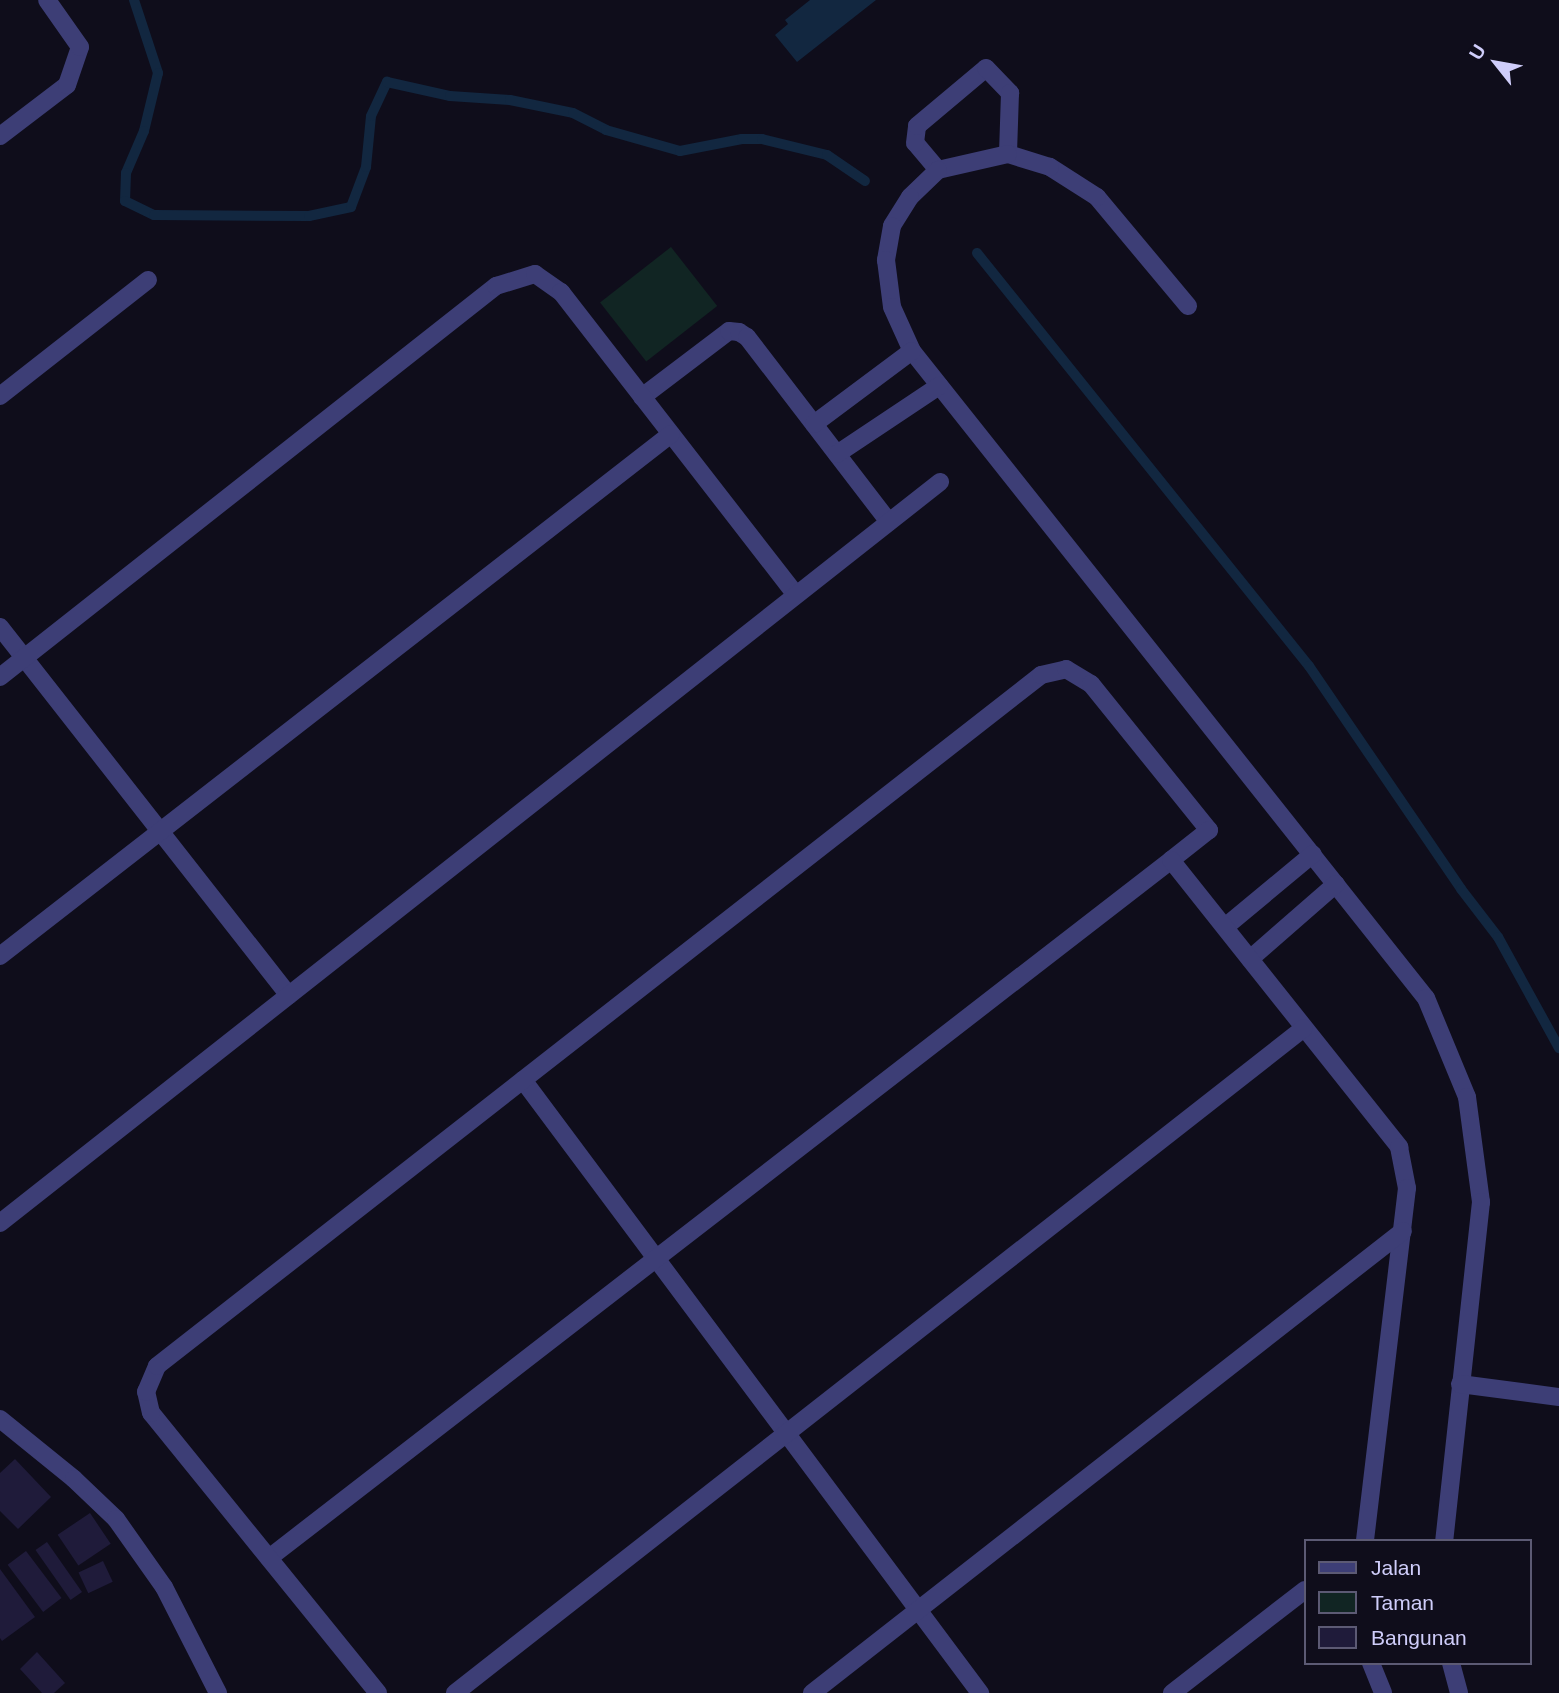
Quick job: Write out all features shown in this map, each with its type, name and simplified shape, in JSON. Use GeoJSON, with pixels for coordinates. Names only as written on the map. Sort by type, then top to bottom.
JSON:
{"type":"FeatureCollection","features":[{"type":"Feature","properties":{"kind":"street"},"geometry":{"type":"LineString","coordinates":[[0,136],[67,85],[80,47],[47,0]]}},
{"type":"Feature","properties":{"kind":"street"},"geometry":{"type":"LineString","coordinates":[[938,170],[915,143],[917,126],[986,68],[1010,93],[1008,154]]}},
{"type":"Feature","properties":{"kind":"street"},"geometry":{"type":"LineString","coordinates":[[1188,306],[1097,197],[1050,167],[1008,154],[938,170],[910,197],[892,226],[886,260],[892,307],[912,351],[1426,998],[1467,1097],[1481,1202],[1444,1539]]}},
{"type":"Feature","properties":{"kind":"street"},"geometry":{"type":"LineString","coordinates":[[0,677],[496,286],[535,274],[561,292],[796,595]]}},
{"type":"Feature","properties":{"kind":"street"},"geometry":{"type":"LineString","coordinates":[[0,396],[148,280]]}},
{"type":"Feature","properties":{"kind":"street"},"geometry":{"type":"LineString","coordinates":[[642,397],[729,331],[739,332],[747,337],[889,522]]}},
{"type":"Feature","properties":{"kind":"street"},"geometry":{"type":"LineString","coordinates":[[814,424],[912,351]]}},
{"type":"Feature","properties":{"kind":"street"},"geometry":{"type":"LineString","coordinates":[[837,454],[939,386]]}},
{"type":"Feature","properties":{"kind":"street"},"geometry":{"type":"LineString","coordinates":[[0,956],[671,434]]}},
{"type":"Feature","properties":{"kind":"street"},"geometry":{"type":"LineString","coordinates":[[0,1223],[940,482]]}},
{"type":"Feature","properties":{"kind":"street"},"geometry":{"type":"LineString","coordinates":[[0,627],[289,995]]}},
{"type":"Feature","properties":{"kind":"street"},"geometry":{"type":"LineString","coordinates":[[269,1558],[1209,830],[1091,684],[1066,669],[1041,675],[157,1366],[146,1392],[151,1413],[378,1693]]}},
{"type":"Feature","properties":{"kind":"street"},"geometry":{"type":"LineString","coordinates":[[1224,927],[1314,854]]}},
{"type":"Feature","properties":{"kind":"street"},"geometry":{"type":"LineString","coordinates":[[1171,860],[1399,1147],[1407,1188],[1365,1539]]}},
{"type":"Feature","properties":{"kind":"street"},"geometry":{"type":"LineString","coordinates":[[1250,959],[1336,884]]}},
{"type":"Feature","properties":{"kind":"street"},"geometry":{"type":"LineString","coordinates":[[455,1693],[1304,1028]]}},
{"type":"Feature","properties":{"kind":"street"},"geometry":{"type":"LineString","coordinates":[[523,1080],[980,1693]]}},
{"type":"Feature","properties":{"kind":"street"},"geometry":{"type":"LineString","coordinates":[[812,1693],[1403,1231]]}},
{"type":"Feature","properties":{"kind":"street"},"geometry":{"type":"LineString","coordinates":[[1460,1384],[1559,1397]]}},
{"type":"Feature","properties":{"kind":"street"},"geometry":{"type":"LineString","coordinates":[[0,1419],[74,1479],[116,1519],[164,1587],[218,1693]]}},
{"type":"Feature","properties":{"kind":"street"},"geometry":{"type":"LineString","coordinates":[[1172,1693],[1304,1591]]}},
{"type":"Feature","properties":{"kind":"street"},"geometry":{"type":"LineString","coordinates":[[1372,1665],[1382,1693]]}},
{"type":"Feature","properties":{"kind":"street"},"geometry":{"type":"LineString","coordinates":[[1452,1665],[1459,1693]]}},
{"type":"Feature","properties":{"kind":"green space"},"geometry":{"type":"Polygon","coordinates":[[[671,247],[717,306],[646,362],[600,302],[671,247]]]}},
{"type":"Feature","properties":{"kind":"water"},"geometry":{"type":"Polygon","coordinates":[[[810,0],[876,0],[797,62],[775,35],[788,24],[785,20],[810,0]]]}},
{"type":"Feature","properties":{"kind":"building"},"geometry":{"type":"Polygon","coordinates":[[[15,1459],[51,1497],[18,1529],[0,1511],[0,1473],[15,1459]]]}},
{"type":"Feature","properties":{"kind":"building"},"geometry":{"type":"Polygon","coordinates":[[[90,1513],[111,1544],[78,1565],[58,1535],[90,1513]]]}},
{"type":"Feature","properties":{"kind":"building"},"geometry":{"type":"Polygon","coordinates":[[[47,1542],[82,1592],[71,1600],[36,1550],[47,1542]]]}},
{"type":"Feature","properties":{"kind":"building"},"geometry":{"type":"Polygon","coordinates":[[[26,1551],[62,1598],[43,1612],[8,1565],[26,1551]]]}},
{"type":"Feature","properties":{"kind":"building"},"geometry":{"type":"Polygon","coordinates":[[[103,1561],[113,1582],[88,1593],[79,1572],[103,1561]]]}},
{"type":"Feature","properties":{"kind":"building"},"geometry":{"type":"Polygon","coordinates":[[[0,1569],[35,1617],[2,1641],[0,1638],[0,1569]]]}},
{"type":"Feature","properties":{"kind":"building"},"geometry":{"type":"Polygon","coordinates":[[[37,1652],[65,1683],[54,1693],[42,1693],[20,1669],[37,1652]]]}},
{"type":"Feature","properties":{"kind":"waterway"},"geometry":{"type":"LineString","coordinates":[[134,0],[158,73],[144,131],[126,173],[125,201],[154,215],[309,216],[351,207],[366,167],[371,116],[387,82],[450,96],[510,100],[573,113],[606,130],[680,151],[742,139],[762,139],[827,155],[865,181]]}},
{"type":"Feature","properties":{"kind":"waterway"},"geometry":{"type":"LineString","coordinates":[[977,253],[1309,666],[1461,889],[1498,937],[1559,1048]]}}]}
